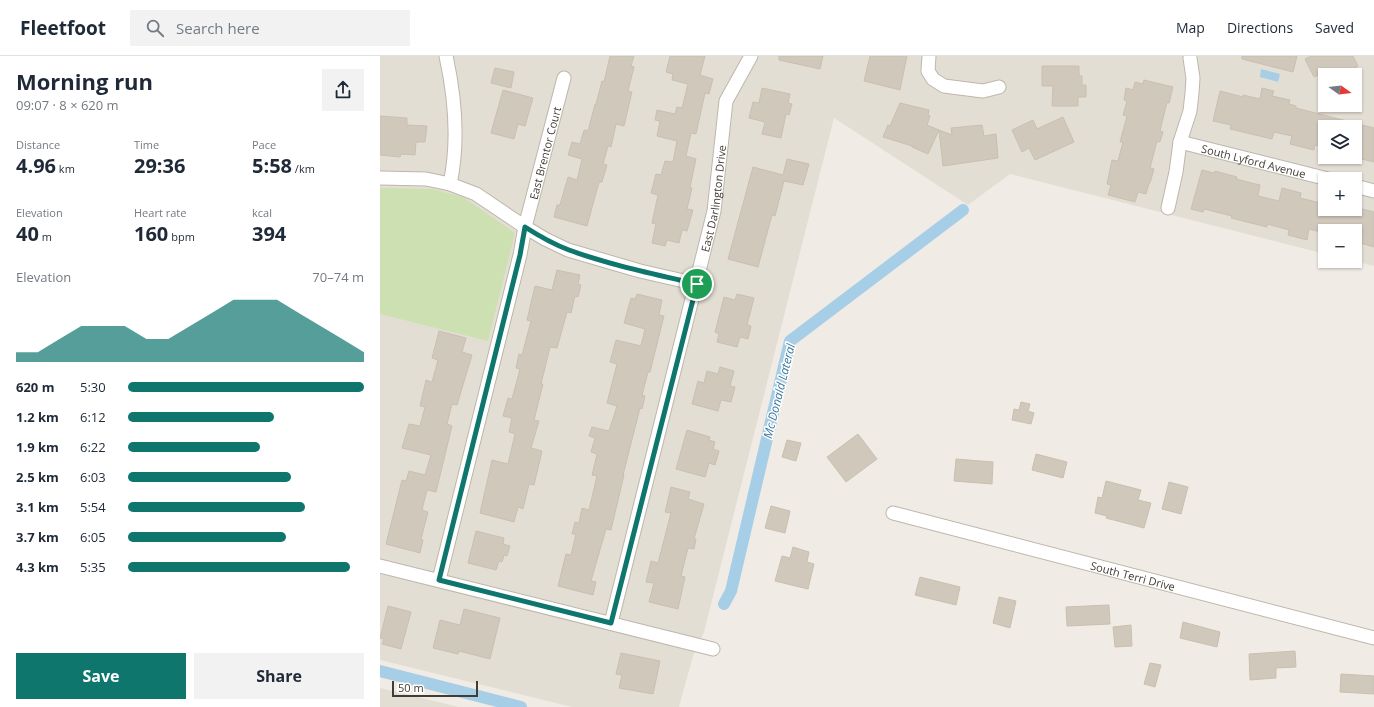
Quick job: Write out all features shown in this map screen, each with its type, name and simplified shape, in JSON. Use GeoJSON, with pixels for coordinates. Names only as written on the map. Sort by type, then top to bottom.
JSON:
{"type":"FeatureCollection","features":[{"type":"Feature","properties":{"kind":"street"},"geometry":{"type":"LineString","coordinates":[[446,56],[449,69],[455,123],[454,164],[450,184]]}},
{"type":"Feature","properties":{"kind":"street","name":"East Darlington Drive"},"geometry":{"type":"LineString","coordinates":[[611,623],[697,284],[714,211],[726,101],[751,56]]}},
{"type":"Feature","properties":{"kind":"street"},"geometry":{"type":"LineString","coordinates":[[929,56],[928,71],[933,79],[944,86],[983,91],[1000,87]]}},
{"type":"Feature","properties":{"kind":"street"},"geometry":{"type":"LineString","coordinates":[[1168,208],[1176,172],[1180,142],[1190,111],[1193,78],[1190,58]]}},
{"type":"Feature","properties":{"kind":"street","name":"East Brentor Court"},"geometry":{"type":"LineString","coordinates":[[439,580],[520,255],[525,227],[564,78]]}},
{"type":"Feature","properties":{"kind":"street","name":"South Lyford Avenue"},"geometry":{"type":"LineString","coordinates":[[1180,142],[1318,176]]}},
{"type":"Feature","properties":{"kind":"street"},"geometry":{"type":"LineString","coordinates":[[380,178],[426,179],[450,184],[476,194],[525,227],[568,250],[640,271],[697,284]]}},
{"type":"Feature","properties":{"kind":"street"},"geometry":{"type":"LineString","coordinates":[[1362,188],[1374,191]]}},
{"type":"Feature","properties":{"kind":"street","name":"South Terri Drive"},"geometry":{"type":"LineString","coordinates":[[893,514],[1374,638]]}},
{"type":"Feature","properties":{"kind":"street"},"geometry":{"type":"LineString","coordinates":[[380,566],[713,649]]}},
{"type":"Feature","properties":{"kind":"shaded area"},"geometry":{"type":"Polygon","coordinates":[[[380,56],[1374,56],[1374,266],[1362,263],[1362,224],[1318,224],[1318,252],[1010,174],[968,205],[834,118],[704,632],[693,656],[679,707],[572,707],[380,660],[380,56]]]}},
{"type":"Feature","properties":{"kind":"shaded area"},"geometry":{"type":"Polygon","coordinates":[[[380,688],[459,707],[380,707],[380,688]]]}},
{"type":"Feature","properties":{"kind":"green space"},"geometry":{"type":"Polygon","coordinates":[[[380,188],[432,189],[463,197],[515,233],[488,341],[380,314],[380,188]]]}},
{"type":"Feature","properties":{"kind":"water"},"geometry":{"type":"Polygon","coordinates":[[[1261,69],[1280,74],[1278,82],[1260,77],[1261,69]]]}},
{"type":"Feature","properties":{"kind":"building"},"geometry":{"type":"Polygon","coordinates":[[[610,56],[634,56],[631,66],[634,67],[628,91],[632,92],[624,126],[616,124],[611,147],[608,146],[603,164],[607,165],[602,182],[599,182],[587,226],[554,217],[557,205],[560,205],[568,177],[577,180],[582,159],[568,155],[572,142],[580,144],[584,130],[588,131],[602,81],[604,82],[610,56]]]}},
{"type":"Feature","properties":{"kind":"building"},"geometry":{"type":"Polygon","coordinates":[[[670,56],[705,56],[700,75],[713,79],[709,94],[705,93],[696,134],[691,133],[686,156],[696,159],[690,187],[692,188],[687,209],[693,210],[687,231],[682,230],[679,243],[667,240],[665,246],[652,243],[656,224],[652,223],[658,195],[651,193],[656,174],[661,175],[665,161],[673,162],[677,141],[657,136],[660,121],[655,120],[657,110],[675,114],[677,107],[682,108],[688,84],[672,80],[673,74],[666,72],[670,56]]]}},
{"type":"Feature","properties":{"kind":"building"},"geometry":{"type":"Polygon","coordinates":[[[779,56],[823,56],[820,69],[779,60],[779,56]]]}},
{"type":"Feature","properties":{"kind":"building"},"geometry":{"type":"Polygon","coordinates":[[[870,56],[907,56],[900,90],[864,81],[870,56]]]}},
{"type":"Feature","properties":{"kind":"building"},"geometry":{"type":"Polygon","coordinates":[[[1242,56],[1297,56],[1293,72],[1242,59],[1242,56]]]}},
{"type":"Feature","properties":{"kind":"building"},"geometry":{"type":"Polygon","coordinates":[[[1311,56],[1353,56],[1358,66],[1354,68],[1318,68],[1318,75],[1314,77],[1305,59],[1311,56]]]}},
{"type":"Feature","properties":{"kind":"building"},"geometry":{"type":"Polygon","coordinates":[[[1042,66],[1079,66],[1079,76],[1082,76],[1082,85],[1086,85],[1086,97],[1078,97],[1078,106],[1052,106],[1053,86],[1042,86],[1042,66]]]}},
{"type":"Feature","properties":{"kind":"building"},"geometry":{"type":"Polygon","coordinates":[[[495,68],[514,72],[511,88],[491,83],[495,68]]]}},
{"type":"Feature","properties":{"kind":"building"},"geometry":{"type":"Polygon","coordinates":[[[1144,80],[1173,87],[1169,103],[1167,102],[1160,131],[1163,132],[1160,142],[1157,141],[1150,168],[1154,169],[1150,183],[1146,194],[1138,192],[1135,202],[1108,195],[1111,185],[1107,184],[1112,160],[1118,161],[1123,142],[1120,142],[1127,116],[1123,115],[1127,101],[1124,100],[1126,88],[1133,90],[1135,82],[1143,84],[1144,80]]]}},
{"type":"Feature","properties":{"kind":"building"},"geometry":{"type":"Polygon","coordinates":[[[762,88],[790,94],[788,103],[792,104],[789,115],[786,114],[781,138],[762,134],[765,122],[749,118],[753,102],[759,103],[762,88]]]}},
{"type":"Feature","properties":{"kind":"building"},"geometry":{"type":"Polygon","coordinates":[[[1262,88],[1274,91],[1272,96],[1290,100],[1289,104],[1296,106],[1296,108],[1343,120],[1318,120],[1318,146],[1315,145],[1314,150],[1290,144],[1292,136],[1274,132],[1272,139],[1230,129],[1231,125],[1213,121],[1220,91],[1243,97],[1243,95],[1260,99],[1262,88]]]}},
{"type":"Feature","properties":{"kind":"building"},"geometry":{"type":"Polygon","coordinates":[[[503,90],[533,98],[525,126],[518,124],[514,139],[491,133],[503,90]]]}},
{"type":"Feature","properties":{"kind":"building"},"geometry":{"type":"Polygon","coordinates":[[[900,103],[929,110],[928,115],[930,116],[927,125],[939,130],[928,154],[912,146],[883,137],[888,125],[890,126],[900,103]]]}},
{"type":"Feature","properties":{"kind":"building"},"geometry":{"type":"Polygon","coordinates":[[[380,116],[407,118],[407,125],[427,126],[425,142],[416,142],[415,155],[401,154],[400,157],[380,155],[380,116]]]}},
{"type":"Feature","properties":{"kind":"building"},"geometry":{"type":"Polygon","coordinates":[[[1063,117],[1074,142],[1035,160],[1029,148],[1022,152],[1012,130],[1033,120],[1037,129],[1063,117]]]}},
{"type":"Feature","properties":{"kind":"building"},"geometry":{"type":"Polygon","coordinates":[[[982,125],[984,136],[996,134],[998,158],[943,166],[939,130],[952,135],[951,128],[982,125]]]}},
{"type":"Feature","properties":{"kind":"building"},"geometry":{"type":"Polygon","coordinates":[[[1362,125],[1374,128],[1374,162],[1362,159],[1362,125]]]}},
{"type":"Feature","properties":{"kind":"building"},"geometry":{"type":"Polygon","coordinates":[[[787,159],[809,164],[803,185],[784,181],[775,216],[772,215],[758,267],[728,259],[753,167],[783,175],[787,159]]]}},
{"type":"Feature","properties":{"kind":"building"},"geometry":{"type":"Polygon","coordinates":[[[1202,170],[1214,173],[1215,171],[1237,177],[1236,179],[1260,185],[1258,196],[1279,201],[1282,188],[1301,193],[1300,198],[1318,202],[1318,216],[1362,216],[1362,209],[1374,212],[1374,247],[1362,244],[1362,224],[1318,224],[1318,231],[1309,229],[1307,240],[1288,235],[1289,230],[1267,224],[1267,227],[1231,218],[1232,216],[1204,209],[1203,212],[1191,209],[1202,170]]]}},
{"type":"Feature","properties":{"kind":"building"},"geometry":{"type":"Polygon","coordinates":[[[557,270],[580,275],[578,284],[581,285],[578,297],[575,296],[571,313],[567,312],[557,348],[550,347],[534,420],[539,421],[531,448],[542,451],[534,485],[529,484],[523,509],[518,507],[514,522],[480,513],[492,460],[508,464],[515,434],[509,432],[512,418],[503,416],[508,398],[512,399],[520,369],[516,368],[519,354],[522,355],[531,321],[527,320],[535,286],[552,290],[557,270]]]}},
{"type":"Feature","properties":{"kind":"building"},"geometry":{"type":"Polygon","coordinates":[[[637,294],[662,300],[659,315],[664,316],[650,372],[648,372],[642,395],[645,396],[642,409],[640,408],[623,475],[611,530],[606,529],[591,581],[596,582],[593,595],[558,586],[566,554],[571,555],[576,534],[572,534],[575,522],[579,523],[582,508],[589,510],[597,476],[592,475],[597,454],[591,452],[595,438],[589,436],[592,427],[609,431],[617,406],[607,403],[617,364],[610,362],[616,340],[641,346],[645,329],[624,323],[631,298],[635,299],[637,294]]]}},
{"type":"Feature","properties":{"kind":"building"},"geometry":{"type":"Polygon","coordinates":[[[737,294],[754,298],[747,325],[751,326],[748,339],[740,337],[737,347],[717,342],[719,334],[715,332],[724,297],[735,300],[737,294]]]}},
{"type":"Feature","properties":{"kind":"building"},"geometry":{"type":"Polygon","coordinates":[[[439,331],[466,338],[462,352],[472,355],[457,405],[452,404],[447,424],[452,426],[436,492],[427,490],[422,510],[428,512],[421,539],[423,540],[420,553],[386,544],[402,480],[406,481],[409,471],[425,475],[431,455],[402,448],[409,424],[420,426],[425,407],[420,406],[426,380],[432,382],[438,360],[432,358],[439,331]]]}},
{"type":"Feature","properties":{"kind":"building"},"geometry":{"type":"Polygon","coordinates":[[[720,367],[734,371],[730,386],[735,387],[731,402],[721,400],[718,411],[692,404],[698,381],[704,383],[707,371],[718,374],[720,367]]]}},
{"type":"Feature","properties":{"kind":"building"},"geometry":{"type":"Polygon","coordinates":[[[1021,402],[1030,404],[1028,411],[1034,413],[1031,424],[1012,420],[1014,409],[1019,410],[1021,402]]]}},
{"type":"Feature","properties":{"kind":"building"},"geometry":{"type":"Polygon","coordinates":[[[687,430],[710,437],[709,440],[715,442],[713,449],[719,451],[715,465],[709,463],[705,477],[676,469],[687,430]]]}},
{"type":"Feature","properties":{"kind":"building"},"geometry":{"type":"Polygon","coordinates":[[[858,434],[877,459],[846,482],[827,457],[858,434]]]}},
{"type":"Feature","properties":{"kind":"building"},"geometry":{"type":"Polygon","coordinates":[[[787,440],[801,443],[796,461],[782,457],[787,440]]]}},
{"type":"Feature","properties":{"kind":"building"},"geometry":{"type":"Polygon","coordinates":[[[1036,454],[1067,462],[1063,478],[1032,470],[1036,454]]]}},
{"type":"Feature","properties":{"kind":"building"},"geometry":{"type":"Polygon","coordinates":[[[956,459],[993,462],[992,484],[954,481],[956,459]]]}},
{"type":"Feature","properties":{"kind":"building"},"geometry":{"type":"Polygon","coordinates":[[[1106,481],[1141,490],[1138,500],[1151,503],[1144,528],[1106,518],[1107,516],[1095,513],[1098,497],[1102,498],[1106,481]]]}},
{"type":"Feature","properties":{"kind":"building"},"geometry":{"type":"Polygon","coordinates":[[[1169,482],[1188,487],[1181,514],[1162,509],[1169,482]]]}},
{"type":"Feature","properties":{"kind":"building"},"geometry":{"type":"Polygon","coordinates":[[[671,487],[690,492],[688,499],[704,504],[694,539],[696,539],[694,549],[688,548],[681,576],[685,577],[678,609],[649,602],[654,583],[646,582],[651,561],[658,563],[671,513],[665,512],[671,487]]]}},
{"type":"Feature","properties":{"kind":"building"},"geometry":{"type":"Polygon","coordinates":[[[771,506],[790,511],[785,533],[765,528],[771,506]]]}},
{"type":"Feature","properties":{"kind":"building"},"geometry":{"type":"Polygon","coordinates":[[[476,531],[504,538],[503,544],[510,546],[507,556],[504,555],[502,562],[499,561],[496,570],[468,563],[476,531]]]}},
{"type":"Feature","properties":{"kind":"building"},"geometry":{"type":"Polygon","coordinates":[[[793,547],[809,552],[807,562],[814,564],[808,589],[775,581],[782,556],[790,558],[793,547]]]}},
{"type":"Feature","properties":{"kind":"building"},"geometry":{"type":"Polygon","coordinates":[[[920,577],[960,587],[956,605],[915,595],[920,577]]]}},
{"type":"Feature","properties":{"kind":"building"},"geometry":{"type":"Polygon","coordinates":[[[999,597],[1016,601],[1010,628],[993,623],[999,597]]]}},
{"type":"Feature","properties":{"kind":"building"},"geometry":{"type":"Polygon","coordinates":[[[1109,605],[1110,624],[1067,626],[1066,607],[1109,605]]]}},
{"type":"Feature","properties":{"kind":"building"},"geometry":{"type":"Polygon","coordinates":[[[388,606],[411,612],[401,649],[382,644],[384,639],[380,638],[388,606]]]}},
{"type":"Feature","properties":{"kind":"building"},"geometry":{"type":"Polygon","coordinates":[[[464,609],[500,618],[490,659],[459,651],[458,654],[433,648],[440,620],[460,625],[464,609]]]}},
{"type":"Feature","properties":{"kind":"building"},"geometry":{"type":"Polygon","coordinates":[[[1183,622],[1220,632],[1217,647],[1180,638],[1183,622]]]}},
{"type":"Feature","properties":{"kind":"building"},"geometry":{"type":"Polygon","coordinates":[[[1131,625],[1132,646],[1115,647],[1113,627],[1131,625]]]}},
{"type":"Feature","properties":{"kind":"building"},"geometry":{"type":"Polygon","coordinates":[[[1295,651],[1296,667],[1276,668],[1276,678],[1250,680],[1249,654],[1295,651]]]}},
{"type":"Feature","properties":{"kind":"building"},"geometry":{"type":"Polygon","coordinates":[[[621,653],[660,661],[653,694],[619,688],[622,675],[616,674],[621,653]]]}},
{"type":"Feature","properties":{"kind":"building"},"geometry":{"type":"Polygon","coordinates":[[[1150,663],[1161,665],[1155,687],[1144,684],[1150,663]]]}},
{"type":"Feature","properties":{"kind":"building"},"geometry":{"type":"Polygon","coordinates":[[[1341,674],[1374,676],[1374,694],[1340,692],[1341,674]]]}},
{"type":"Feature","properties":{"kind":"waterway","name":"Mc Donald Lateral"},"geometry":{"type":"LineString","coordinates":[[724,604],[731,591],[790,341],[963,210]]}},
{"type":"Feature","properties":{"kind":"waterway","name":"Mc Donald Lateral"},"geometry":{"type":"LineString","coordinates":[[380,671],[521,707]]}},
{"type":"Feature","properties":{"kind":"route"},"geometry":{"type":"LineString","coordinates":[[525,227],[568,250],[640,271],[697,284],[611,623],[439,580],[520,255],[525,227]]}}]}
